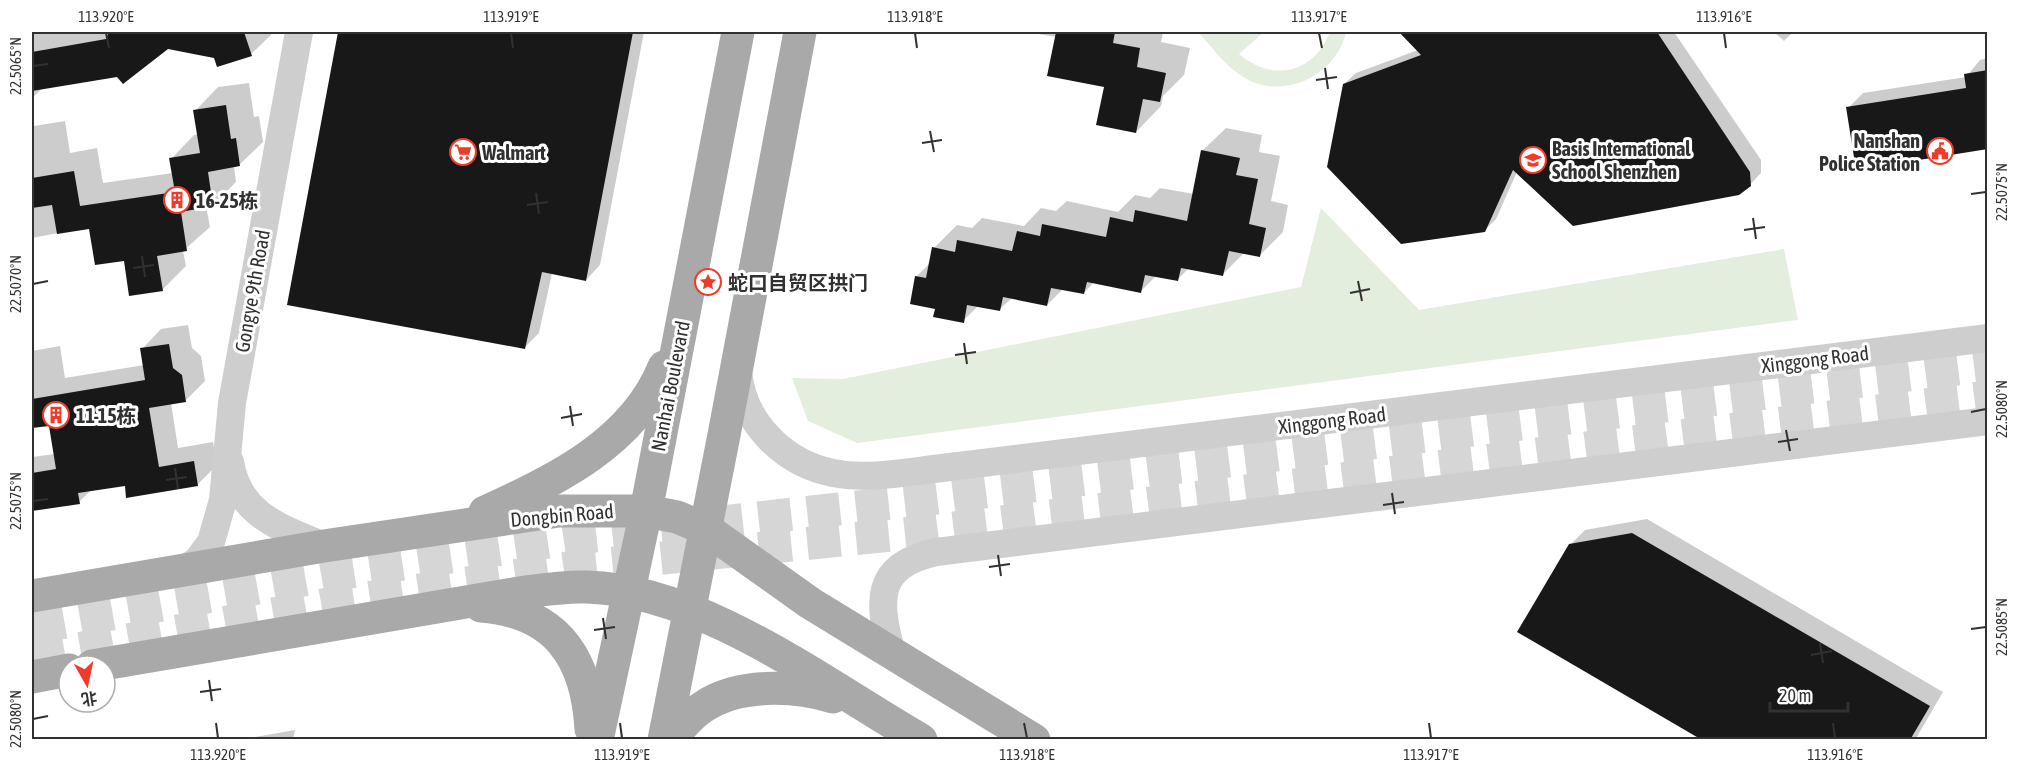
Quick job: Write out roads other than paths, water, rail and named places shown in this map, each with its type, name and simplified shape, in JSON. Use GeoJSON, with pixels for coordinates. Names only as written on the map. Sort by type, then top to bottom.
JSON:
{"type":"FeatureCollection","features":[{"type":"Feature","properties":{"kind":"main road","name":"Nanhai Boulevard"},"geometry":{"type":"LineString","coordinates":[[597,740],[646,511],[738,32]]}},
{"type":"Feature","properties":{"kind":"main road"},"geometry":{"type":"LineString","coordinates":[[663,740],[706,529],[800,32]]}},
{"type":"Feature","properties":{"kind":"main road"},"geometry":{"type":"LineString","coordinates":[[454,526],[532,490],[572,468],[608,442],[636,414],[657,384],[682,324]]}},
{"type":"Feature","properties":{"kind":"main road","name":"Dongbin Road"},"geometry":{"type":"LineString","coordinates":[[32,596],[324,546],[559,511],[646,511],[677,517],[706,529],[810,603],[1034,740]]}},
{"type":"Feature","properties":{"kind":"main road"},"geometry":{"type":"LineString","coordinates":[[117,662],[434,606],[565,588],[629,592],[690,610],[767,649],[921,740]]}},
{"type":"Feature","properties":{"kind":"main road"},"geometry":{"type":"LineString","coordinates":[[434,606],[496,607],[525,616],[549,630],[565,645],[576,661],[586,686],[590,740]]}},
{"type":"Feature","properties":{"kind":"main road"},"geometry":{"type":"LineString","coordinates":[[32,677],[57,672]]}},
{"type":"Feature","properties":{"kind":"main road"},"geometry":{"type":"LineString","coordinates":[[670,740],[703,706],[754,690],[794,689],[830,696],[879,715]]}},
{"type":"Feature","properties":{"kind":"street","name":"Gongye 9th Road"},"geometry":{"type":"LineString","coordinates":[[185,569],[205,553],[216,531],[224,500],[232,403],[299,32]]}},
{"type":"Feature","properties":{"kind":"street","name":"Xinggong Road"},"geometry":{"type":"LineString","coordinates":[[738,363],[739,385],[744,405],[762,431],[781,448],[804,463],[832,473],[863,476],[932,470],[1988,338]]}},
{"type":"Feature","properties":{"kind":"street"},"geometry":{"type":"LineString","coordinates":[[892,654],[882,613],[886,584],[898,568],[910,560],[936,552],[1988,421]]}},
{"type":"Feature","properties":{"kind":"street","name":"Gongye 9th Road"},"geometry":{"type":"LineString","coordinates":[[228,445],[234,478],[246,501],[256,513],[281,528],[324,546]]}},
{"type":"Feature","properties":{"kind":"tunnel"},"geometry":{"type":"LineString","coordinates":[[32,628],[331,575],[569,539],[928,499],[1988,365]]}},
{"type":"Feature","properties":{"kind":"tunnel"},"geometry":{"type":"LineString","coordinates":[[32,657],[340,602],[574,567],[931,531],[1988,397]]}},
{"type":"Feature","properties":{"kind":"place","name":"Nanshan Police Station"},"geometry":{"type":"Point","coordinates":[1940,151]}},
{"type":"Feature","properties":{"kind":"place","name":"Walmart"},"geometry":{"type":"Point","coordinates":[463,152]}},
{"type":"Feature","properties":{"kind":"place","name":"Basis International School Shenzhen"},"geometry":{"type":"Point","coordinates":[1533,160]}},
{"type":"Feature","properties":{"kind":"place","name":"16-25栋"},"geometry":{"type":"Point","coordinates":[177,200]}},
{"type":"Feature","properties":{"kind":"place","name":"蛇口自贸区拱门"},"geometry":{"type":"Point","coordinates":[708,282]}},
{"type":"Feature","properties":{"kind":"place","name":"11-15栋"},"geometry":{"type":"Point","coordinates":[56,415]}}]}
